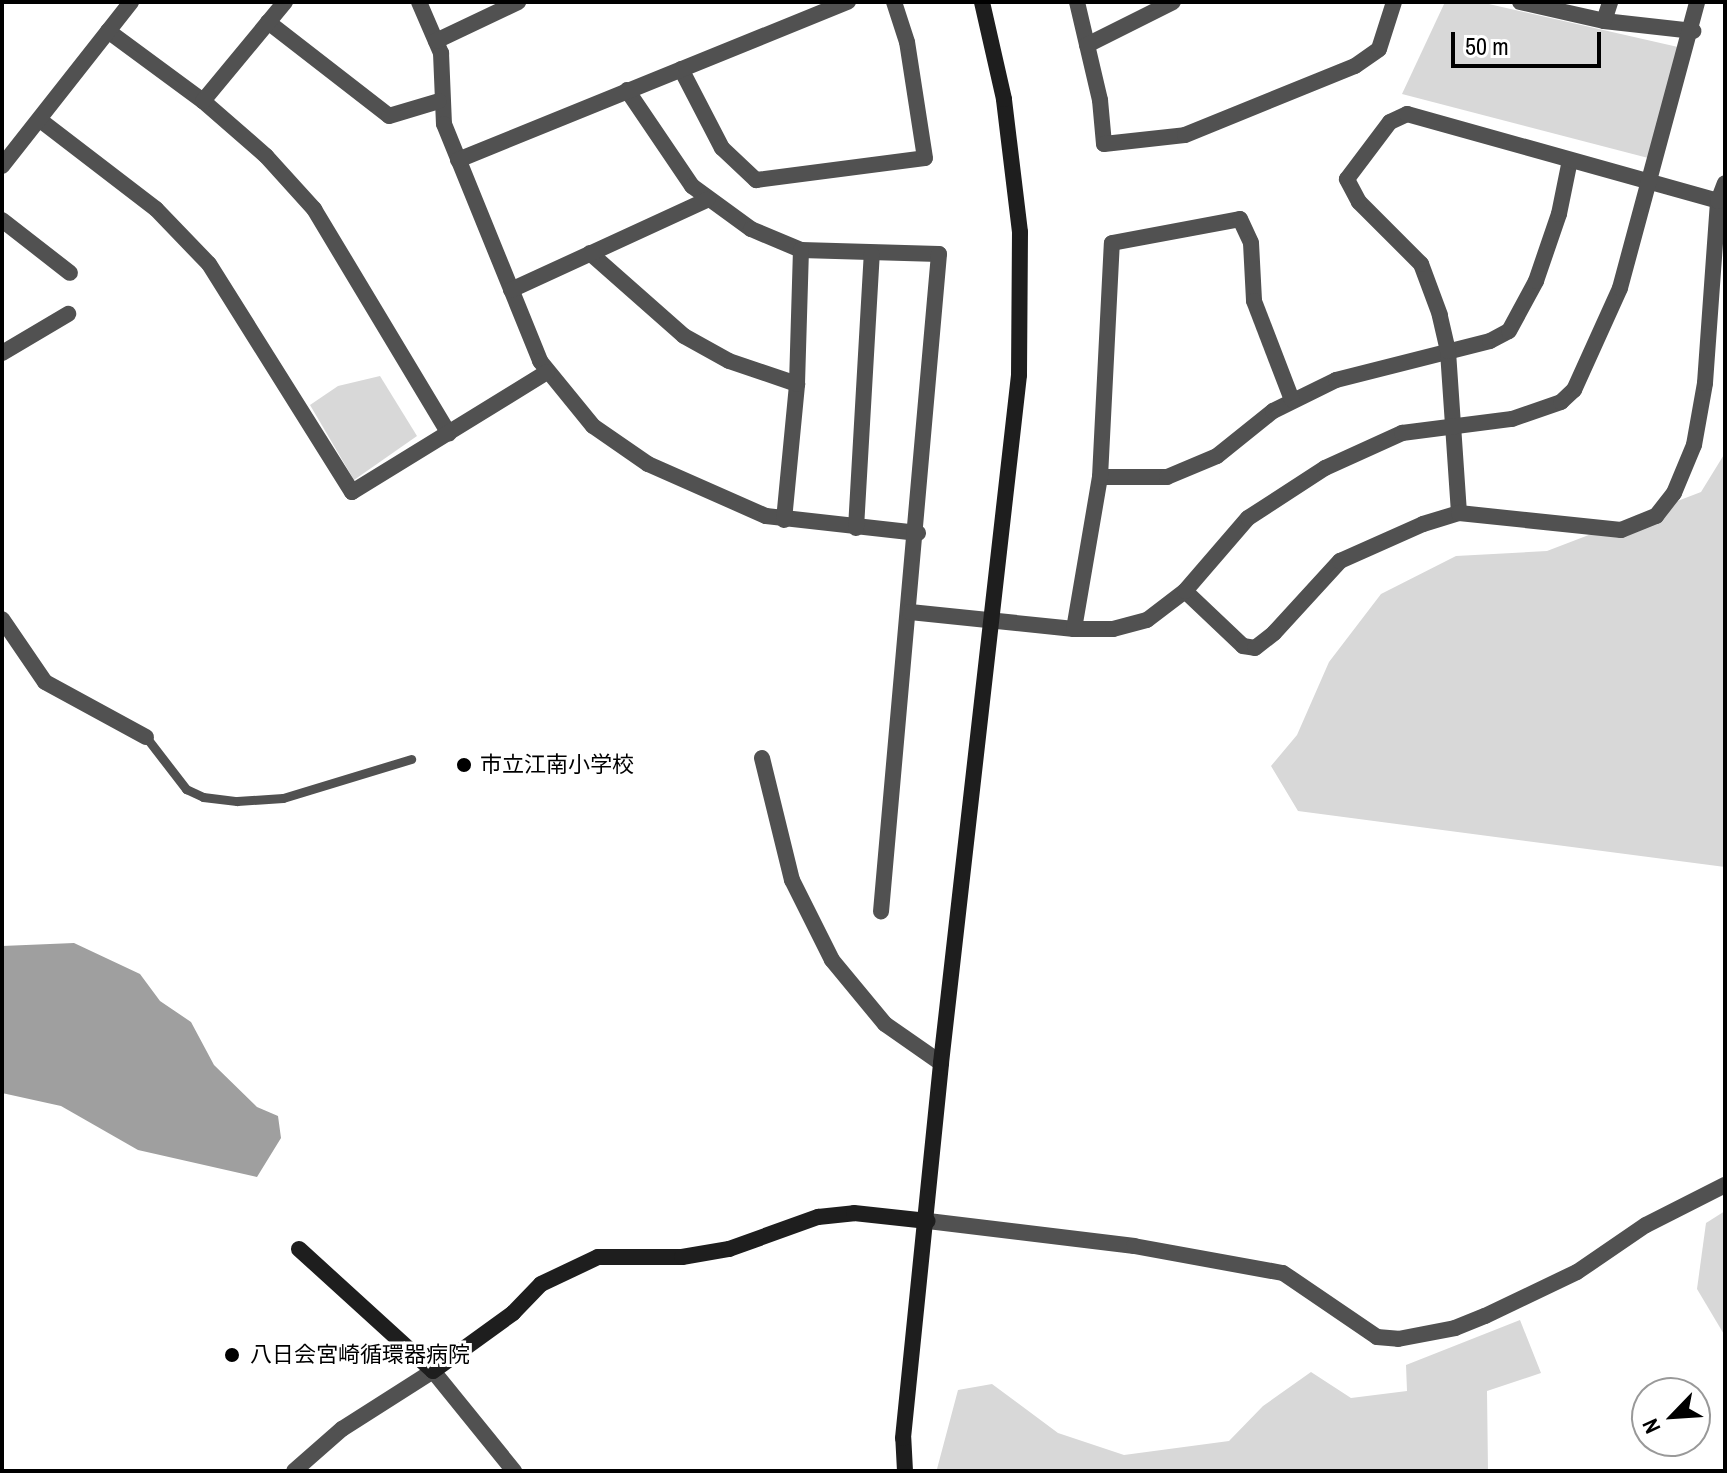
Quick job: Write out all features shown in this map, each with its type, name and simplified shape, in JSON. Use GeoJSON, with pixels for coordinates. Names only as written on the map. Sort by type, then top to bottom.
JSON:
{"type":"FeatureCollection","features":[{"type":"Feature","properties":{"kind":"street"},"geometry":{"type":"LineString","coordinates":[[2,166],[131,2]]}},
{"type":"Feature","properties":{"kind":"street"},"geometry":{"type":"LineString","coordinates":[[203,101],[285,2]]}},
{"type":"Feature","properties":{"kind":"street"},"geometry":{"type":"LineString","coordinates":[[419,2],[441,53],[439,101],[458,160],[511,290],[547,372],[593,426],[622,450],[784,520],[918,533]]}},
{"type":"Feature","properties":{"kind":"street"},"geometry":{"type":"LineString","coordinates":[[436,41],[518,2]]}},
{"type":"Feature","properties":{"kind":"street"},"geometry":{"type":"LineString","coordinates":[[458,160],[848,2]]}},
{"type":"Feature","properties":{"kind":"street"},"geometry":{"type":"LineString","coordinates":[[681,69],[722,148],[756,180],[925,158],[907,42],[894,2]]}},
{"type":"Feature","properties":{"kind":"street"},"geometry":{"type":"LineString","coordinates":[[905,1471],[906,1407],[928,1221],[941,1063],[994,620],[1019,375],[1020,232],[1004,99],[982,2]]}},
{"type":"Feature","properties":{"kind":"street"},"geometry":{"type":"LineString","coordinates":[[1077,2],[1104,144],[1185,135],[1355,66],[1379,49],[1394,2]]}},
{"type":"Feature","properties":{"kind":"street"},"geometry":{"type":"LineString","coordinates":[[1087,45],[1173,2]]}},
{"type":"Feature","properties":{"kind":"street"},"geometry":{"type":"LineString","coordinates":[[1520,2],[1604,21],[1693,31]]}},
{"type":"Feature","properties":{"kind":"street"},"geometry":{"type":"LineString","coordinates":[[1604,21],[1610,2]]}},
{"type":"Feature","properties":{"kind":"street"},"geometry":{"type":"LineString","coordinates":[[910,612],[1074,629],[1113,629],[1147,620],[1185,591],[1248,518],[1325,468],[1402,433],[1531,415],[1552,408],[1574,390],[1620,288],[1646,180],[1693,31],[1697,2]]}},
{"type":"Feature","properties":{"kind":"street"},"geometry":{"type":"LineString","coordinates":[[268,22],[389,116],[439,101]]}},
{"type":"Feature","properties":{"kind":"street"},"geometry":{"type":"LineString","coordinates":[[108,31],[203,101],[266,156],[314,209],[449,434]]}},
{"type":"Feature","properties":{"kind":"street"},"geometry":{"type":"LineString","coordinates":[[627,90],[674,165],[707,200],[751,229],[801,250],[939,254],[918,533],[881,911]]}},
{"type":"Feature","properties":{"kind":"street"},"geometry":{"type":"LineString","coordinates":[[1459,513],[1448,351],[1421,264],[1359,202],[1349,172],[1390,122],[1407,114],[1718,201]]}},
{"type":"Feature","properties":{"kind":"street"},"geometry":{"type":"LineString","coordinates":[[40,120],[156,209],[209,264],[352,492],[547,372]]}},
{"type":"Feature","properties":{"kind":"street"},"geometry":{"type":"LineString","coordinates":[[1100,477],[1167,477],[1217,456],[1292,400],[1371,367],[1490,341],[1517,323],[1559,214],[1570,160]]}},
{"type":"Feature","properties":{"kind":"street"},"geometry":{"type":"LineString","coordinates":[[1185,591],[1243,646],[1255,648],[1274,633],[1340,561],[1459,513],[1621,530],[1656,516],[1674,493],[1694,445],[1705,383],[1718,201],[1725,183]]}},
{"type":"Feature","properties":{"kind":"street"},"geometry":{"type":"LineString","coordinates":[[511,290],[707,200]]}},
{"type":"Feature","properties":{"kind":"street"},"geometry":{"type":"LineString","coordinates":[[1074,629],[1100,477],[1112,243],[1240,219],[1251,243],[1254,301],[1292,400]]}},
{"type":"Feature","properties":{"kind":"street"},"geometry":{"type":"LineString","coordinates":[[2,220],[70,273]]}},
{"type":"Feature","properties":{"kind":"street"},"geometry":{"type":"LineString","coordinates":[[784,520],[797,384],[801,250]]}},
{"type":"Feature","properties":{"kind":"street"},"geometry":{"type":"LineString","coordinates":[[590,253],[684,336],[729,361],[797,384]]}},
{"type":"Feature","properties":{"kind":"street"},"geometry":{"type":"LineString","coordinates":[[856,528],[872,254]]}},
{"type":"Feature","properties":{"kind":"street"},"geometry":{"type":"LineString","coordinates":[[2,353],[68,314]]}},
{"type":"Feature","properties":{"kind":"street"},"geometry":{"type":"LineString","coordinates":[[2,619],[45,682],[146,737]]}},
{"type":"Feature","properties":{"kind":"street"},"geometry":{"type":"LineString","coordinates":[[762,758],[792,880],[832,960],[885,1024],[941,1063]]}},
{"type":"Feature","properties":{"kind":"street"},"geometry":{"type":"LineString","coordinates":[[294,1471],[342,1429],[433,1371],[513,1313],[541,1284],[598,1257],[682,1257],[729,1249],[830,1216],[928,1221],[1134,1246],[1283,1273],[1377,1337],[1398,1339],[1455,1328],[1485,1316],[1577,1272],[1646,1225],[1725,1185]]}},
{"type":"Feature","properties":{"kind":"street"},"geometry":{"type":"LineString","coordinates":[[299,1249],[433,1371],[514,1471]]}},
{"type":"Feature","properties":{"kind":"lane"},"geometry":{"type":"LineString","coordinates":[[146,737],[186,789],[203,797],[237,801],[283,798],[411,759]]}},
{"type":"Feature","properties":{"kind":"shaded area"},"geometry":{"type":"Polygon","coordinates":[[[1445,2],[1480,2],[1678,47],[1652,159],[1402,94],[1445,2]]]}},
{"type":"Feature","properties":{"kind":"shaded area"},"geometry":{"type":"Polygon","coordinates":[[[380,376],[417,436],[354,480],[310,405],[338,386],[380,376]]]}},
{"type":"Feature","properties":{"kind":"shaded area"},"geometry":{"type":"Polygon","coordinates":[[[1725,453],[1725,867],[1298,811],[1271,766],[1297,735],[1329,662],[1381,594],[1456,556],[1547,551],[1701,492],[1725,453]]]}},
{"type":"Feature","properties":{"kind":"shaded area"},"geometry":{"type":"Polygon","coordinates":[[[74,943],[140,974],[160,1001],[191,1022],[214,1065],[257,1107],[278,1116],[281,1138],[257,1177],[138,1150],[61,1106],[2,1093],[2,946],[74,943]]]}},
{"type":"Feature","properties":{"kind":"shaded area"},"geometry":{"type":"Polygon","coordinates":[[[1725,1211],[1725,1336],[1697,1289],[1706,1223],[1725,1211]]]}},
{"type":"Feature","properties":{"kind":"shaded area"},"geometry":{"type":"Polygon","coordinates":[[[1520,1320],[1541,1373],[1487,1391],[1488,1471],[937,1469],[958,1390],[992,1384],[1058,1433],[1124,1455],[1229,1441],[1263,1406],[1311,1372],[1351,1398],[1407,1391],[1406,1365],[1520,1320]]]}},
{"type":"Feature","properties":{"kind":"place","name":"市立江南小学校"},"geometry":{"type":"Point","coordinates":[464,765]}},
{"type":"Feature","properties":{"kind":"place","name":"八日会宮崎循環器病院"},"geometry":{"type":"Point","coordinates":[232,1355]}}]}
